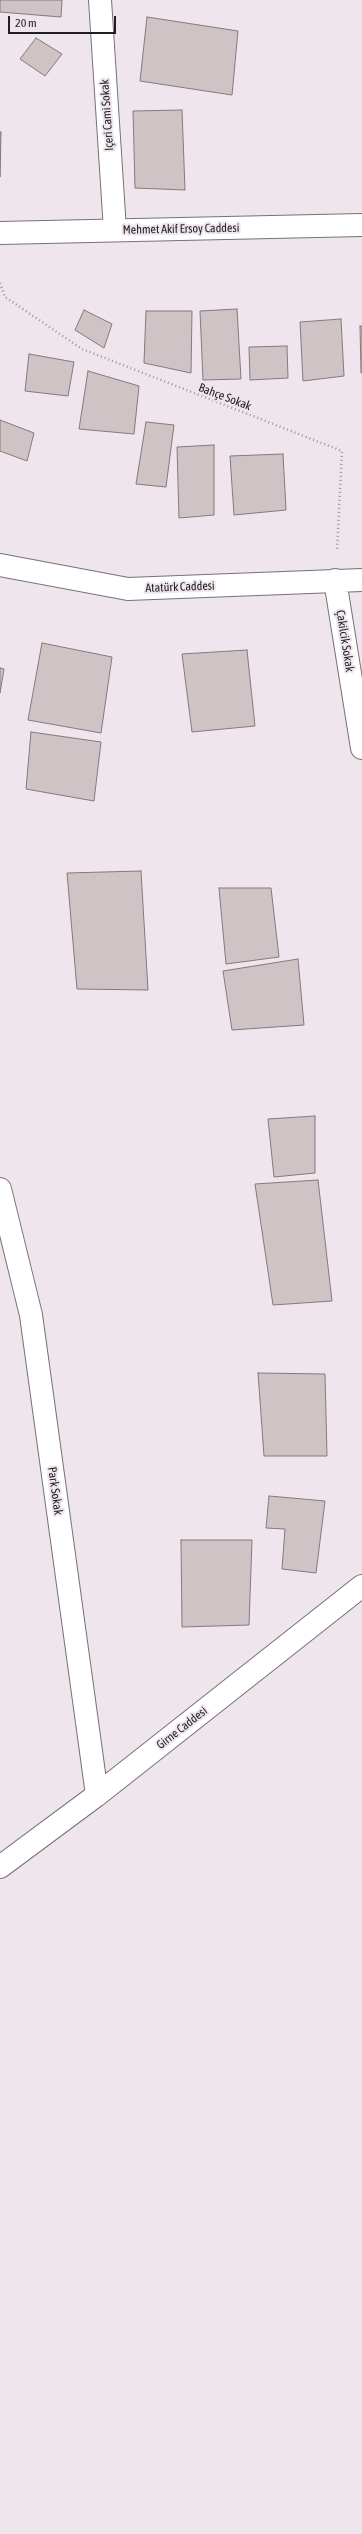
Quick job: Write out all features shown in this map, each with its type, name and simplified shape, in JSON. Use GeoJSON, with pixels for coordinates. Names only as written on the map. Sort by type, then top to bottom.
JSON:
{"type":"FeatureCollection","features":[{"type":"Feature","properties":{"kind":"street","name":"Içeri Cami Sokak"},"geometry":{"type":"LineString","coordinates":[[100,0],[115,230]]}},
{"type":"Feature","properties":{"kind":"street","name":"Mehmet Akif Ersoy Caddesi"},"geometry":{"type":"LineString","coordinates":[[0,233],[362,225]]}},
{"type":"Feature","properties":{"kind":"street","name":"Atatürk Caddesi"},"geometry":{"type":"LineString","coordinates":[[0,566],[128,589],[362,580]]}},
{"type":"Feature","properties":{"kind":"street","name":"Çakilcik Sokak"},"geometry":{"type":"LineString","coordinates":[[335,580],[362,748]]}},
{"type":"Feature","properties":{"kind":"street","name":"Park Sokak"},"geometry":{"type":"LineString","coordinates":[[0,1189],[32,1315],[97,1795]]}},
{"type":"Feature","properties":{"kind":"street","name":"Girne Caddesi"},"geometry":{"type":"LineString","coordinates":[[0,1867],[97,1795],[362,1586]]}},
{"type":"Feature","properties":{"kind":"path","name":"Bahçe Sokak"},"geometry":{"type":"LineString","coordinates":[[0,283],[6,297],[82,349],[342,451],[335,580]]}},
{"type":"Feature","properties":{"kind":"building"},"geometry":{"type":"Polygon","coordinates":[[[0,0],[62,0],[61,17],[0,12],[0,0]]]}},
{"type":"Feature","properties":{"kind":"building"},"geometry":{"type":"Polygon","coordinates":[[[147,17],[238,31],[232,95],[140,81],[147,17]]]}},
{"type":"Feature","properties":{"kind":"building"},"geometry":{"type":"Polygon","coordinates":[[[36,38],[62,54],[45,76],[20,59],[36,38]]]}},
{"type":"Feature","properties":{"kind":"building"},"geometry":{"type":"Polygon","coordinates":[[[182,110],[185,190],[135,188],[133,111],[182,110]]]}},
{"type":"Feature","properties":{"kind":"building"},"geometry":{"type":"Polygon","coordinates":[[[0,132],[1,132],[0,177],[0,132]]]}},
{"type":"Feature","properties":{"kind":"building"},"geometry":{"type":"Polygon","coordinates":[[[237,309],[241,379],[203,380],[200,311],[237,309]]]}},
{"type":"Feature","properties":{"kind":"building"},"geometry":{"type":"Polygon","coordinates":[[[84,310],[112,324],[104,348],[75,330],[84,310]]]}},
{"type":"Feature","properties":{"kind":"building"},"geometry":{"type":"Polygon","coordinates":[[[146,311],[192,311],[191,373],[144,363],[146,311]]]}},
{"type":"Feature","properties":{"kind":"building"},"geometry":{"type":"Polygon","coordinates":[[[341,319],[344,376],[303,381],[300,322],[341,319]]]}},
{"type":"Feature","properties":{"kind":"building"},"geometry":{"type":"Polygon","coordinates":[[[360,326],[362,326],[362,373],[361,373],[360,326]]]}},
{"type":"Feature","properties":{"kind":"building"},"geometry":{"type":"Polygon","coordinates":[[[287,346],[288,378],[250,380],[249,347],[287,346]]]}},
{"type":"Feature","properties":{"kind":"building"},"geometry":{"type":"Polygon","coordinates":[[[29,354],[74,362],[68,396],[25,391],[29,354]]]}},
{"type":"Feature","properties":{"kind":"building"},"geometry":{"type":"Polygon","coordinates":[[[88,371],[139,386],[134,434],[79,429],[88,371]]]}},
{"type":"Feature","properties":{"kind":"building"},"geometry":{"type":"Polygon","coordinates":[[[0,420],[34,433],[27,461],[0,451],[0,420]]]}},
{"type":"Feature","properties":{"kind":"building"},"geometry":{"type":"Polygon","coordinates":[[[146,422],[174,425],[166,487],[136,484],[146,422]]]}},
{"type":"Feature","properties":{"kind":"building"},"geometry":{"type":"Polygon","coordinates":[[[214,445],[214,515],[179,518],[177,447],[214,445]]]}},
{"type":"Feature","properties":{"kind":"building"},"geometry":{"type":"Polygon","coordinates":[[[283,454],[286,510],[234,515],[230,456],[283,454]]]}},
{"type":"Feature","properties":{"kind":"building"},"geometry":{"type":"Polygon","coordinates":[[[42,643],[112,657],[101,733],[28,720],[42,643]]]}},
{"type":"Feature","properties":{"kind":"building"},"geometry":{"type":"Polygon","coordinates":[[[247,650],[255,726],[192,732],[182,654],[247,650]]]}},
{"type":"Feature","properties":{"kind":"building"},"geometry":{"type":"Polygon","coordinates":[[[0,668],[4,669],[0,693],[0,668]]]}},
{"type":"Feature","properties":{"kind":"building"},"geometry":{"type":"Polygon","coordinates":[[[31,732],[101,742],[94,801],[26,789],[31,732]]]}},
{"type":"Feature","properties":{"kind":"building"},"geometry":{"type":"Polygon","coordinates":[[[141,871],[148,990],[77,989],[67,873],[141,871]]]}},
{"type":"Feature","properties":{"kind":"building"},"geometry":{"type":"Polygon","coordinates":[[[219,888],[271,888],[279,957],[226,964],[219,888]]]}},
{"type":"Feature","properties":{"kind":"building"},"geometry":{"type":"Polygon","coordinates":[[[298,959],[304,1025],[232,1030],[223,971],[298,959]]]}},
{"type":"Feature","properties":{"kind":"building"},"geometry":{"type":"Polygon","coordinates":[[[315,1116],[315,1173],[274,1177],[268,1119],[315,1116]]]}},
{"type":"Feature","properties":{"kind":"building"},"geometry":{"type":"Polygon","coordinates":[[[318,1180],[332,1301],[273,1305],[255,1184],[318,1180]]]}},
{"type":"Feature","properties":{"kind":"building"},"geometry":{"type":"Polygon","coordinates":[[[258,1373],[325,1374],[327,1456],[264,1456],[258,1373]]]}},
{"type":"Feature","properties":{"kind":"building"},"geometry":{"type":"Polygon","coordinates":[[[269,1496],[325,1501],[316,1573],[282,1569],[285,1529],[266,1528],[269,1496]]]}},
{"type":"Feature","properties":{"kind":"building"},"geometry":{"type":"Polygon","coordinates":[[[181,1540],[252,1540],[249,1625],[182,1627],[181,1540]]]}}]}
